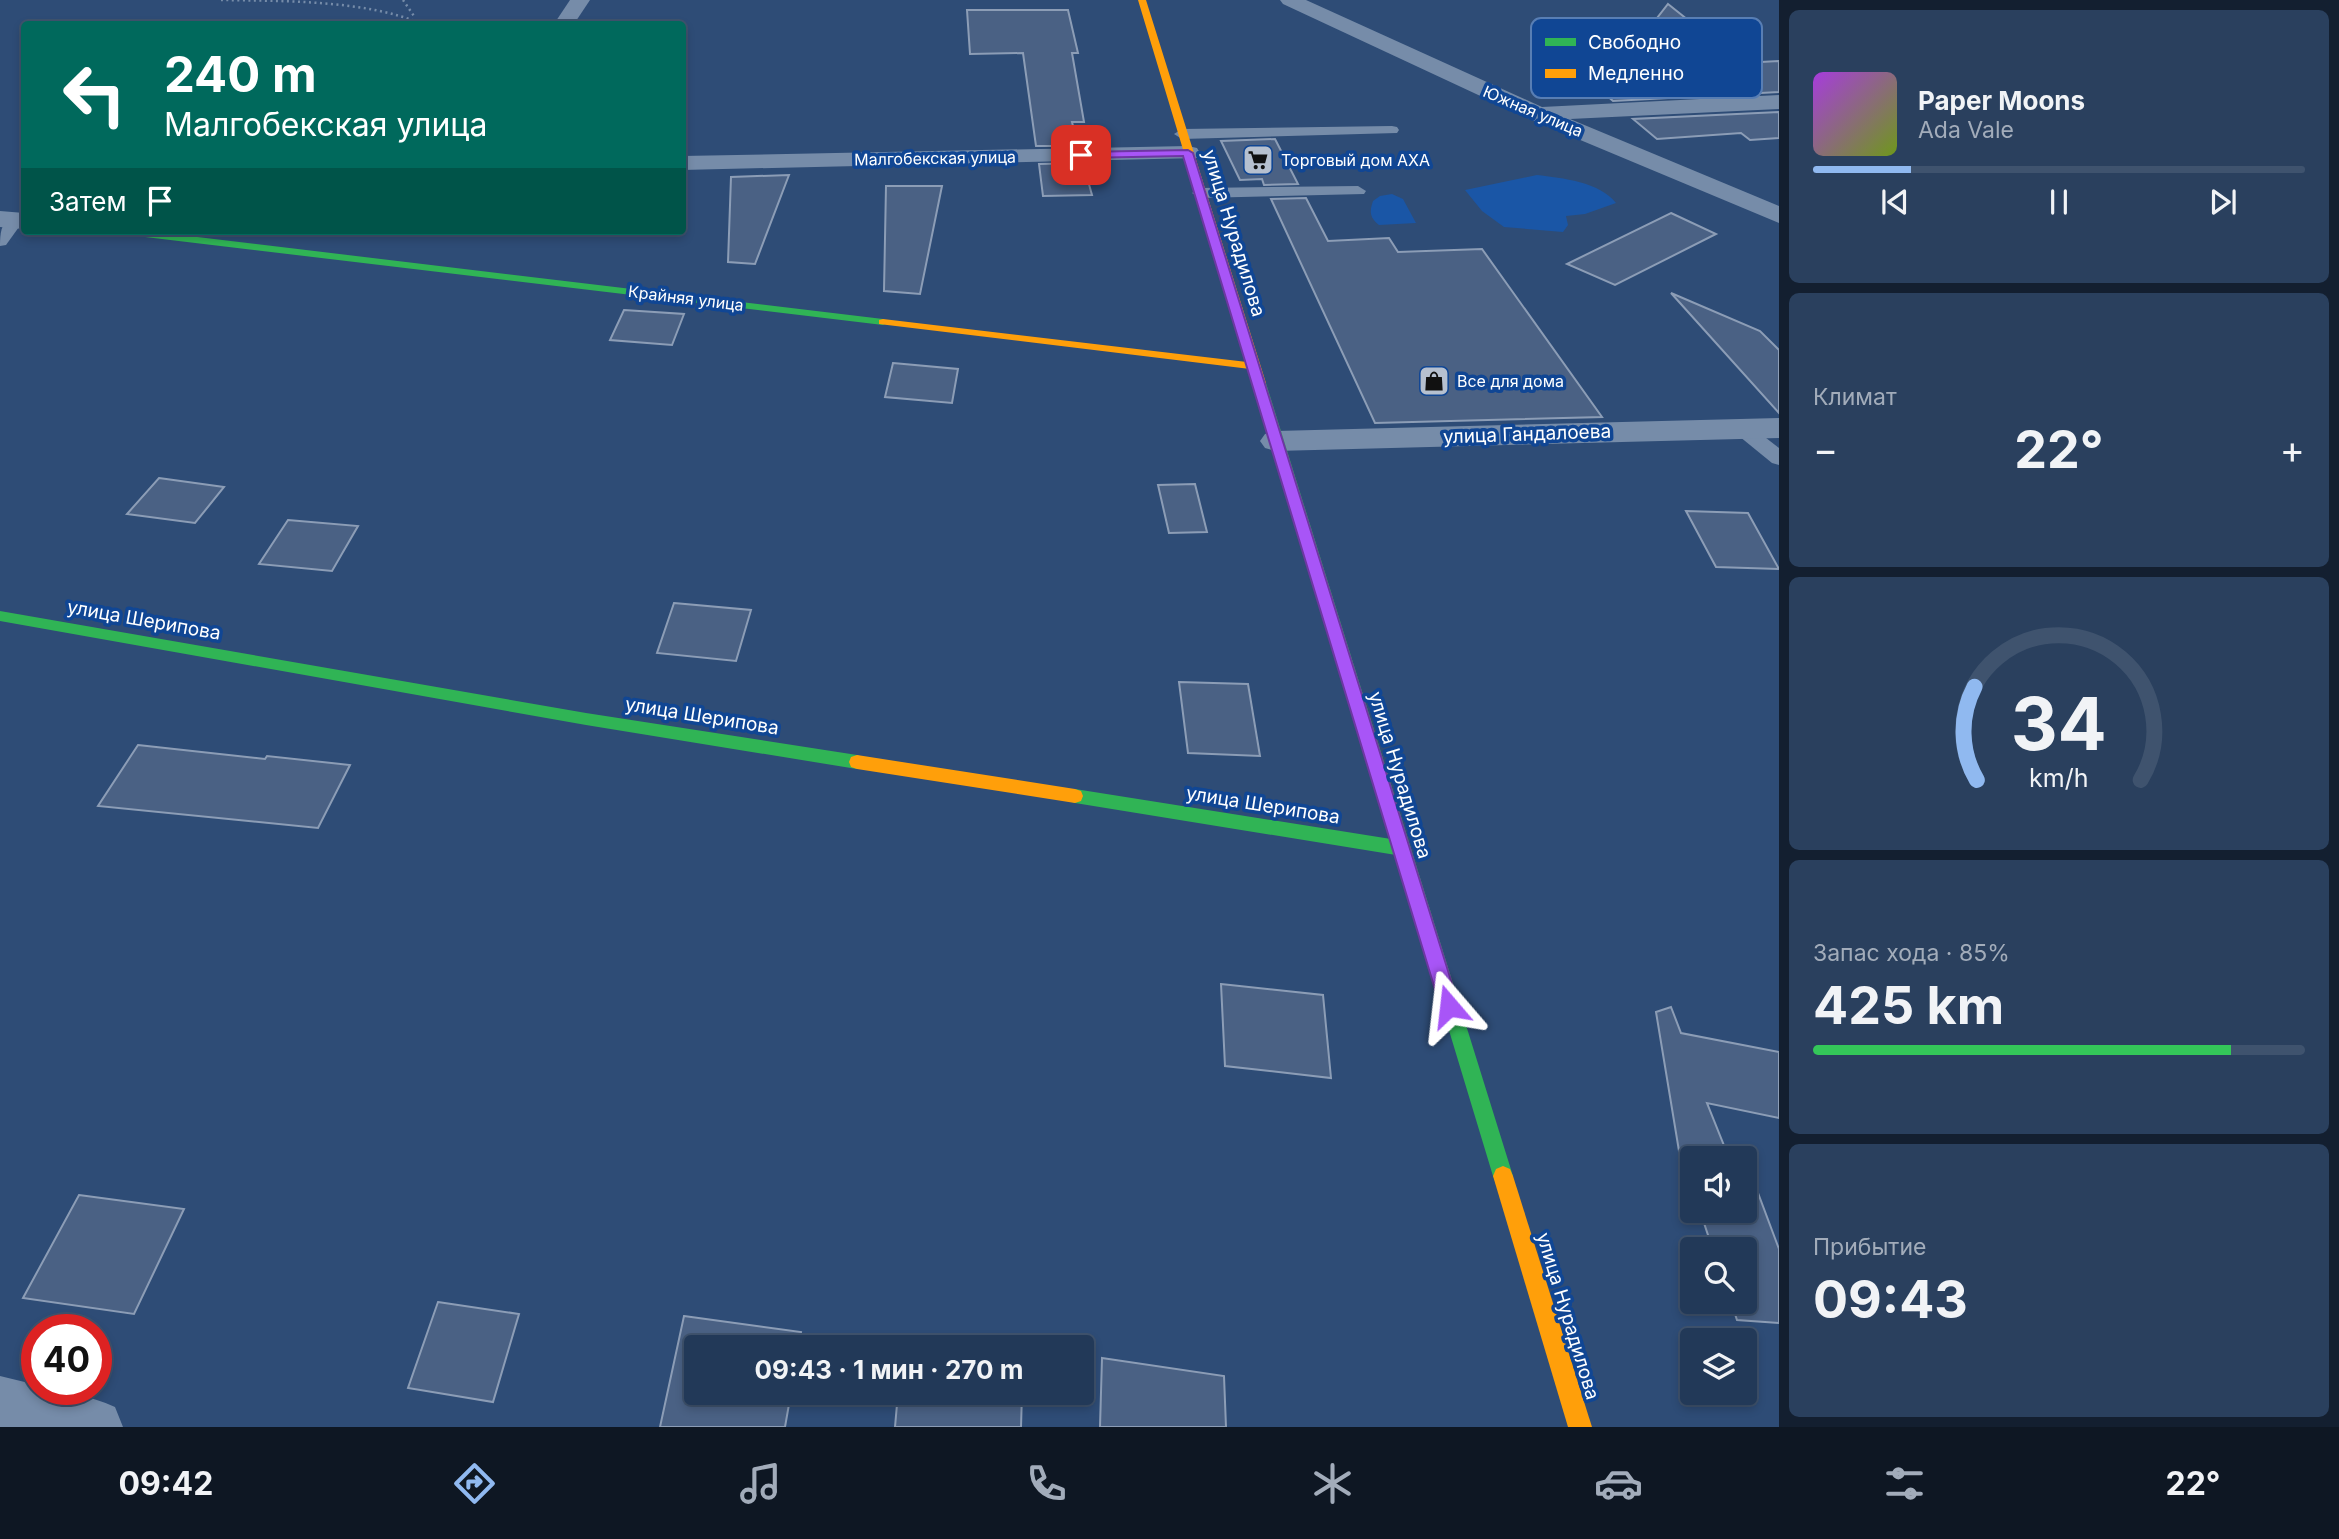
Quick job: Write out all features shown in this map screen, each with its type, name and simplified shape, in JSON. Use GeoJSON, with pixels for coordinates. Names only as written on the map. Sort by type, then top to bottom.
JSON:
{"type":"FeatureCollection","features":[{"type":"Feature","properties":{"kind":"street"},"geometry":{"type":"LineString","coordinates":[[566,21],[580,0]]}},
{"type":"Feature","properties":{"kind":"street","name":"улица Нурадилова"},"geometry":{"type":"LineString","coordinates":[[1141,0],[1580,1427]]}},
{"type":"Feature","properties":{"kind":"street","name":"Южная улица"},"geometry":{"type":"LineString","coordinates":[[1290,0],[1538,114],[1779,215]]}},
{"type":"Feature","properties":{"kind":"street"},"geometry":{"type":"LineString","coordinates":[[1538,114],[1779,102]]}},
{"type":"Feature","properties":{"kind":"street","name":"Малгобекская улица"},"geometry":{"type":"LineString","coordinates":[[686,163],[1183,136]]}},
{"type":"Feature","properties":{"kind":"street","name":"Крайняя улица"},"geometry":{"type":"LineString","coordinates":[[154,235],[1252,366]]}},
{"type":"Feature","properties":{"kind":"street","name":"улица Гандалоева"},"geometry":{"type":"LineString","coordinates":[[1276,441],[1779,428]]}},
{"type":"Feature","properties":{"kind":"street","name":"улица Шерипова"},"geometry":{"type":"LineString","coordinates":[[0,616],[586,719],[1400,848]]}},
{"type":"Feature","properties":{"kind":"street"},"geometry":{"type":"LineString","coordinates":[[0,1404],[95,1427]]}},
{"type":"Feature","properties":{"kind":"lane"},"geometry":{"type":"LineString","coordinates":[[1183,136],[1392,130]]}},
{"type":"Feature","properties":{"kind":"lane"},"geometry":{"type":"LineString","coordinates":[[1200,193],[1358,191]]}},
{"type":"Feature","properties":{"kind":"lane"},"geometry":{"type":"LineString","coordinates":[[1741,428],[1779,458]]}},
{"type":"Feature","properties":{"kind":"path"},"geometry":{"type":"LineString","coordinates":[[220,0],[357,3],[392,8],[414,16]]}},
{"type":"Feature","properties":{"kind":"path"},"geometry":{"type":"LineString","coordinates":[[404,0],[419,21]]}},
{"type":"Feature","properties":{"kind":"shaded area"},"geometry":{"type":"Polygon","coordinates":[[[1537,175],[1591,186],[1616,203],[1585,214],[1566,216],[1568,225],[1563,232],[1504,227],[1482,211],[1465,190],[1537,175]]]}},
{"type":"Feature","properties":{"kind":"shaded area"},"geometry":{"type":"Polygon","coordinates":[[[1392,194],[1403,199],[1416,223],[1379,225],[1374,220],[1371,212],[1373,201],[1380,196],[1392,194]]]}},
{"type":"Feature","properties":{"kind":"building"},"geometry":{"type":"Polygon","coordinates":[[[1668,4],[1686,18],[1657,18],[1668,4]]]}},
{"type":"Feature","properties":{"kind":"building"},"geometry":{"type":"Polygon","coordinates":[[[967,10],[1068,10],[1078,53],[1072,53],[1084,122],[1072,122],[1078,146],[1036,146],[1023,53],[970,54],[967,10]]]}},
{"type":"Feature","properties":{"kind":"building"},"geometry":{"type":"Polygon","coordinates":[[[1779,61],[1779,92],[1762,93],[1762,62],[1779,61]]]}},
{"type":"Feature","properties":{"kind":"building"},"geometry":{"type":"Polygon","coordinates":[[[1610,98],[1668,98],[1613,101],[1610,98]]]}},
{"type":"Feature","properties":{"kind":"building"},"geometry":{"type":"Polygon","coordinates":[[[1779,112],[1779,138],[1750,140],[1741,133],[1657,139],[1633,119],[1779,112]]]}},
{"type":"Feature","properties":{"kind":"building","name":"Торговый дом АХА"},"geometry":{"type":"Polygon","coordinates":[[[1275,139],[1298,184],[1264,185],[1262,179],[1240,180],[1221,141],[1275,139]]]}},
{"type":"Feature","properties":{"kind":"building"},"geometry":{"type":"Polygon","coordinates":[[[1083,163],[1092,195],[1043,196],[1039,164],[1083,163]]]}},
{"type":"Feature","properties":{"kind":"building"},"geometry":{"type":"Polygon","coordinates":[[[789,175],[755,264],[728,262],[731,177],[789,175]]]}},
{"type":"Feature","properties":{"kind":"building"},"geometry":{"type":"Polygon","coordinates":[[[886,186],[942,186],[920,294],[884,291],[886,186]]]}},
{"type":"Feature","properties":{"kind":"building"},"geometry":{"type":"Polygon","coordinates":[[[1306,198],[1328,241],[1389,238],[1398,252],[1482,249],[1602,417],[1375,423],[1271,199],[1306,198]]]}},
{"type":"Feature","properties":{"kind":"building"},"geometry":{"type":"Polygon","coordinates":[[[1671,213],[1716,234],[1615,285],[1567,264],[1671,213]]]}},
{"type":"Feature","properties":{"kind":"building"},"geometry":{"type":"Polygon","coordinates":[[[1671,293],[1760,331],[1779,350],[1779,413],[1671,293]]]}},
{"type":"Feature","properties":{"kind":"building"},"geometry":{"type":"Polygon","coordinates":[[[624,310],[684,314],[672,345],[610,340],[624,310]]]}},
{"type":"Feature","properties":{"kind":"building"},"geometry":{"type":"Polygon","coordinates":[[[893,363],[958,369],[952,403],[885,397],[893,363]]]}},
{"type":"Feature","properties":{"kind":"building"},"geometry":{"type":"Polygon","coordinates":[[[159,478],[224,487],[195,523],[127,514],[159,478]]]}},
{"type":"Feature","properties":{"kind":"building"},"geometry":{"type":"Polygon","coordinates":[[[1195,484],[1207,532],[1169,533],[1158,485],[1195,484]]]}},
{"type":"Feature","properties":{"kind":"building"},"geometry":{"type":"Polygon","coordinates":[[[1686,511],[1748,513],[1779,569],[1716,567],[1686,511]]]}},
{"type":"Feature","properties":{"kind":"building"},"geometry":{"type":"Polygon","coordinates":[[[288,520],[358,526],[332,571],[259,564],[288,520]]]}},
{"type":"Feature","properties":{"kind":"building"},"geometry":{"type":"Polygon","coordinates":[[[674,603],[751,610],[736,661],[657,653],[674,603]]]}},
{"type":"Feature","properties":{"kind":"building"},"geometry":{"type":"Polygon","coordinates":[[[1179,682],[1248,684],[1260,756],[1188,753],[1179,682]]]}},
{"type":"Feature","properties":{"kind":"building"},"geometry":{"type":"Polygon","coordinates":[[[138,745],[350,765],[318,828],[98,806],[138,745]]]}},
{"type":"Feature","properties":{"kind":"building"},"geometry":{"type":"Polygon","coordinates":[[[1221,984],[1323,995],[1331,1078],[1225,1066],[1221,984]]]}},
{"type":"Feature","properties":{"kind":"building"},"geometry":{"type":"Polygon","coordinates":[[[1671,1007],[1681,1033],[1779,1052],[1779,1118],[1707,1103],[1724,1146],[1680,1146],[1680,1154],[1656,1012],[1671,1007]]]}},
{"type":"Feature","properties":{"kind":"building"},"geometry":{"type":"Polygon","coordinates":[[[1758,1193],[1779,1249],[1779,1323],[1737,1320],[1735,1314],[1757,1314],[1757,1237],[1709,1237],[1704,1223],[1757,1223],[1758,1193]]]}},
{"type":"Feature","properties":{"kind":"building"},"geometry":{"type":"Polygon","coordinates":[[[79,1195],[184,1209],[134,1314],[23,1298],[79,1195]]]}},
{"type":"Feature","properties":{"kind":"building"},"geometry":{"type":"Polygon","coordinates":[[[438,1302],[519,1314],[493,1402],[408,1388],[438,1302]]]}},
{"type":"Feature","properties":{"kind":"building"},"geometry":{"type":"Polygon","coordinates":[[[684,1316],[801,1332],[800,1335],[684,1335],[684,1405],[789,1405],[785,1427],[660,1427],[684,1316]]]}},
{"type":"Feature","properties":{"kind":"building"},"geometry":{"type":"Polygon","coordinates":[[[1102,1358],[1224,1376],[1226,1427],[1100,1427],[1102,1358]]]}},
{"type":"Feature","properties":{"kind":"building"},"geometry":{"type":"Polygon","coordinates":[[[897,1405],[1022,1405],[1021,1427],[895,1427],[897,1405]]]}},
{"type":"Feature","properties":{"kind":"traffic: fast"},"geometry":{"type":"LineString","coordinates":[[154,235],[883,322]]}},
{"type":"Feature","properties":{"kind":"traffic: fast"},"geometry":{"type":"LineString","coordinates":[[1260,383],[1503,1176]]}},
{"type":"Feature","properties":{"kind":"traffic: fast"},"geometry":{"type":"LineString","coordinates":[[0,616],[586,719],[857,762]]}},
{"type":"Feature","properties":{"kind":"traffic: fast"},"geometry":{"type":"LineString","coordinates":[[1075,796],[1400,848]]}},
{"type":"Feature","properties":{"kind":"traffic: slow"},"geometry":{"type":"LineString","coordinates":[[1142,0],[1260,383]]}},
{"type":"Feature","properties":{"kind":"traffic: slow"},"geometry":{"type":"LineString","coordinates":[[883,322],[1252,366]]}},
{"type":"Feature","properties":{"kind":"traffic: slow"},"geometry":{"type":"LineString","coordinates":[[857,762],[1075,796]]}},
{"type":"Feature","properties":{"kind":"traffic: slow"},"geometry":{"type":"LineString","coordinates":[[1503,1176],[1580,1427]]}},
{"type":"Feature","properties":{"kind":"place","name":"Торговый дом АХА"},"geometry":{"type":"Point","coordinates":[1258,160]}},
{"type":"Feature","properties":{"kind":"place","name":"Все для дома"},"geometry":{"type":"Point","coordinates":[1434,381]}},
{"type":"Feature","properties":{"kind":"route"},"geometry":{"type":"LineString","coordinates":[[1081,155],[1188,153],[1449,1006]]}}]}
